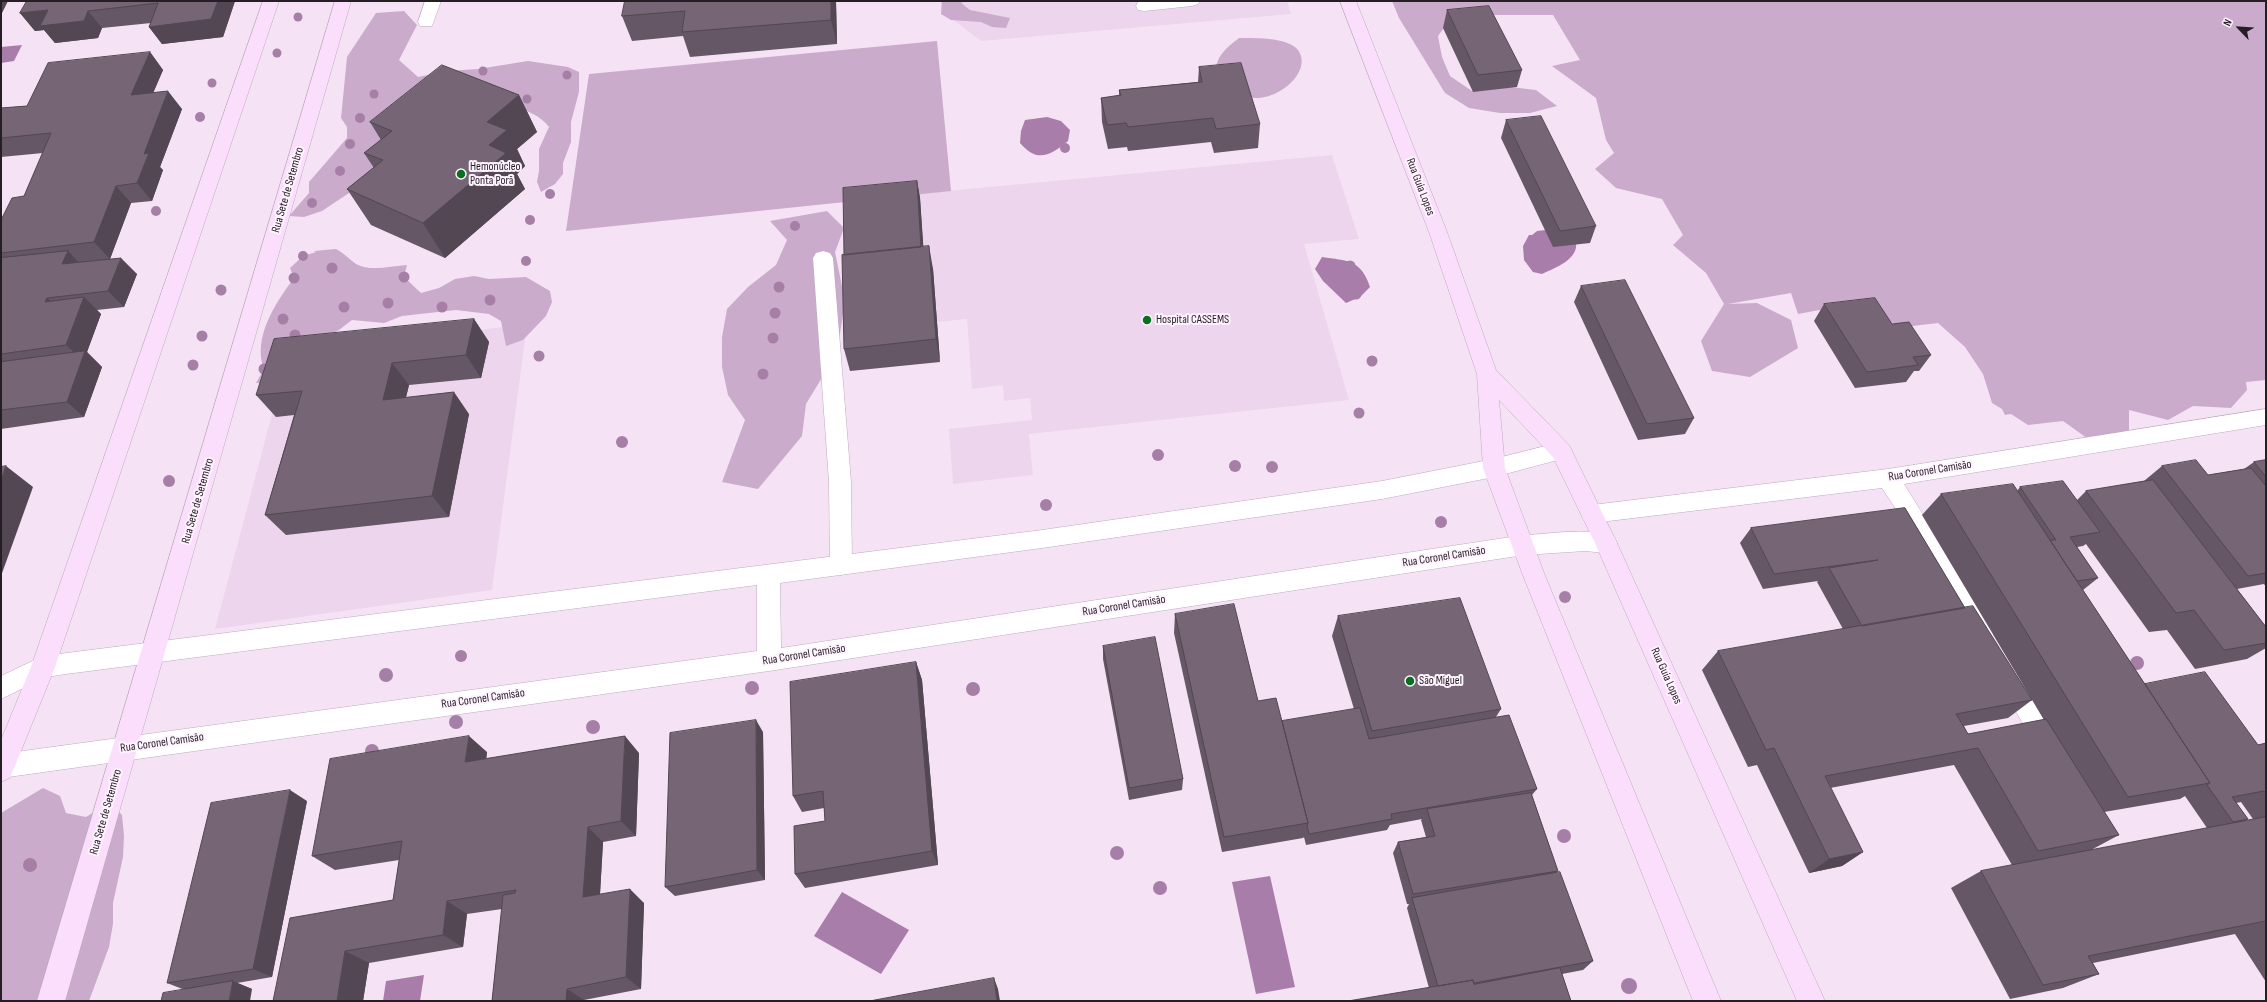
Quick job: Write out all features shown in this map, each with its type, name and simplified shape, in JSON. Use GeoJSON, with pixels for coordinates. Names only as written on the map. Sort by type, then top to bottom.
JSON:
{"type":"FeatureCollection","features":[{"type":"Feature","properties":{"kind":"main road"},"geometry":{"type":"LineString","coordinates":[[1,768],[43,667],[271,1]]}},
{"type":"Feature","properties":{"kind":"main road","name":"Rua Sete de Setembro"},"geometry":{"type":"LineString","coordinates":[[51,1001],[343,1]]}},
{"type":"Feature","properties":{"kind":"main road","name":"Rua Guia Lopes"},"geometry":{"type":"LineString","coordinates":[[1348,1],[1438,232],[1487,374],[1494,468],[1524,545],[1533,573],[1707,1001]]}},
{"type":"Feature","properties":{"kind":"main road","name":"Rua Guia Lopes"},"geometry":{"type":"LineString","coordinates":[[1487,374],[1562,451],[1606,543],[1811,1001]]}},
{"type":"Feature","properties":{"kind":"street"},"geometry":{"type":"LineString","coordinates":[[426,22],[433,1]]}},
{"type":"Feature","properties":{"kind":"street"},"geometry":{"type":"LineString","coordinates":[[1144,6],[1192,1]]}},
{"type":"Feature","properties":{"kind":"street"},"geometry":{"type":"LineString","coordinates":[[823,258],[840,482],[841,565]]}},
{"type":"Feature","properties":{"kind":"street","name":"Rua Coronel Camisão"},"geometry":{"type":"LineString","coordinates":[[1592,514],[1888,478],[2266,416]]}},
{"type":"Feature","properties":{"kind":"street"},"geometry":{"type":"LineString","coordinates":[[1,688],[43,667],[1042,539],[1374,491],[1494,468],[1562,451]]}},
{"type":"Feature","properties":{"kind":"street"},"geometry":{"type":"LineString","coordinates":[[1888,478],[1921,528],[2062,766]]}},
{"type":"Feature","properties":{"kind":"street","name":"Rua Coronel Camisão"},"geometry":{"type":"LineString","coordinates":[[1,768],[125,748],[769,660],[1524,545],[1586,541],[1606,543]]}},
{"type":"Feature","properties":{"kind":"street"},"geometry":{"type":"LineString","coordinates":[[768,574],[769,660]]}},
{"type":"Feature","properties":{"kind":"shaded area"},"geometry":{"type":"Polygon","coordinates":[[[941,1],[1287,1],[1291,14],[981,41],[942,11],[941,1]]]}},
{"type":"Feature","properties":{"kind":"shaded area"},"geometry":{"type":"Polygon","coordinates":[[[942,1],[966,1],[961,3],[970,10],[1010,18],[1006,28],[992,27],[981,22],[951,20],[941,14],[942,1]]]}},
{"type":"Feature","properties":{"kind":"shaded area"},"geometry":{"type":"Polygon","coordinates":[[[1392,1],[2266,1],[2266,380],[2246,382],[2247,390],[2231,408],[2193,406],[2168,420],[2129,410],[2129,436],[2098,446],[2063,421],[2028,425],[2011,414],[2005,415],[2002,409],[1992,403],[1983,374],[1965,347],[1938,323],[1904,327],[1867,314],[1830,308],[1798,314],[1791,293],[1728,304],[1757,303],[1791,320],[1798,348],[1750,377],[1712,371],[1701,341],[1724,304],[1706,273],[1673,245],[1683,235],[1662,199],[1616,188],[1595,169],[1614,153],[1606,140],[1596,98],[1552,66],[1580,60],[1553,15],[1471,15],[1449,21],[1438,36],[1442,57],[1450,76],[1472,91],[1502,86],[1536,90],[1557,106],[1530,113],[1500,113],[1469,108],[1445,93],[1399,18],[1392,1]]]}},
{"type":"Feature","properties":{"kind":"shaded area"},"geometry":{"type":"Polygon","coordinates":[[[404,11],[417,25],[399,60],[418,77],[447,71],[478,69],[528,61],[568,67],[579,72],[579,92],[571,122],[571,142],[563,163],[563,174],[555,184],[541,192],[537,182],[539,171],[539,149],[549,127],[542,120],[523,109],[468,95],[376,175],[322,211],[304,217],[289,216],[309,193],[309,182],[347,138],[347,127],[341,118],[347,57],[376,13],[404,11]]]}},
{"type":"Feature","properties":{"kind":"shaded area"},"geometry":{"type":"Polygon","coordinates":[[[1239,38],[1279,40],[1293,46],[1298,50],[1302,59],[1301,68],[1296,77],[1289,85],[1269,96],[1259,98],[1249,97],[1236,90],[1216,75],[1216,69],[1219,58],[1239,38]]]}},
{"type":"Feature","properties":{"kind":"shaded area"},"geometry":{"type":"Polygon","coordinates":[[[937,41],[951,191],[566,231],[589,74],[937,41]]]}},
{"type":"Feature","properties":{"kind":"shaded area"},"geometry":{"type":"Polygon","coordinates":[[[22,45],[14,61],[1,63],[1,47],[22,45]]]}},
{"type":"Feature","properties":{"kind":"shaded area"},"geometry":{"type":"Polygon","coordinates":[[[1047,117],[1061,121],[1070,130],[1068,141],[1049,153],[1038,155],[1026,149],[1020,143],[1021,131],[1025,120],[1047,117]]]}},
{"type":"Feature","properties":{"kind":"shaded area","name":"Hospital CASSEMS"},"geometry":{"type":"Polygon","coordinates":[[[1332,155],[1359,239],[1304,244],[1349,400],[1029,434],[1033,475],[953,484],[949,429],[1032,420],[1030,398],[1004,401],[1003,385],[972,389],[967,319],[937,322],[939,362],[851,371],[850,200],[1332,155]]]}},
{"type":"Feature","properties":{"kind":"shaded area"},"geometry":{"type":"Polygon","coordinates":[[[827,211],[844,228],[835,252],[845,301],[837,353],[806,404],[802,436],[758,489],[722,482],[745,420],[728,395],[722,367],[722,337],[727,309],[748,287],[776,265],[787,240],[770,221],[827,211]]]}},
{"type":"Feature","properties":{"kind":"shaded area"},"geometry":{"type":"Polygon","coordinates":[[[1554,229],[1576,242],[1574,253],[1565,262],[1547,272],[1542,274],[1533,272],[1524,260],[1523,246],[1529,235],[1532,235],[1537,231],[1554,229]]]}},
{"type":"Feature","properties":{"kind":"shaded area"},"geometry":{"type":"Polygon","coordinates":[[[336,249],[356,264],[368,268],[407,265],[404,277],[421,293],[439,288],[455,279],[474,276],[489,279],[526,277],[550,291],[552,302],[546,316],[523,340],[506,346],[501,321],[489,314],[456,310],[402,316],[384,323],[352,320],[339,330],[320,339],[273,383],[256,383],[264,369],[261,357],[263,333],[273,309],[294,278],[290,268],[303,256],[316,252],[314,251],[336,249]]]}},
{"type":"Feature","properties":{"kind":"shaded area"},"geometry":{"type":"Polygon","coordinates":[[[1322,257],[1346,261],[1357,266],[1362,271],[1370,287],[1360,297],[1346,303],[1323,281],[1315,269],[1322,257]]]}},
{"type":"Feature","properties":{"kind":"shaded area"},"geometry":{"type":"Polygon","coordinates":[[[527,324],[492,590],[215,629],[288,354],[527,324]]]}},
{"type":"Feature","properties":{"kind":"shaded area"},"geometry":{"type":"Polygon","coordinates":[[[43,788],[60,796],[66,813],[86,817],[110,802],[122,815],[124,836],[123,857],[113,903],[113,924],[109,947],[89,1001],[1,1001],[1,813],[43,788]]]}},
{"type":"Feature","properties":{"kind":"shaded area"},"geometry":{"type":"Polygon","coordinates":[[[1270,876],[1295,987],[1256,994],[1232,882],[1270,876]]]}},
{"type":"Feature","properties":{"kind":"shaded area"},"geometry":{"type":"Polygon","coordinates":[[[842,892],[909,930],[881,974],[814,936],[842,892]]]}},
{"type":"Feature","properties":{"kind":"shaded area"},"geometry":{"type":"Polygon","coordinates":[[[424,975],[420,1001],[383,1001],[386,981],[424,975]]]}},
{"type":"Feature","properties":{"kind":"building"},"geometry":{"type":"Polygon","coordinates":[[[27,1],[218,1],[211,19],[149,27],[158,3],[88,11],[84,21],[40,26],[48,10],[20,13],[27,1]]]}},
{"type":"Feature","properties":{"kind":"building"},"geometry":{"type":"Polygon","coordinates":[[[625,1],[831,1],[831,20],[682,32],[685,11],[622,16],[625,1]]]}},
{"type":"Feature","properties":{"kind":"building"},"geometry":{"type":"Polygon","coordinates":[[[1489,6],[1522,70],[1478,75],[1447,10],[1489,6]]]}},
{"type":"Feature","properties":{"kind":"building"},"geometry":{"type":"Polygon","coordinates":[[[150,52],[131,95],[168,91],[144,154],[149,153],[137,183],[116,186],[94,242],[1,253],[1,220],[12,198],[24,196],[51,133],[1,138],[1,108],[27,106],[48,63],[150,52]]]}},
{"type":"Feature","properties":{"kind":"building"},"geometry":{"type":"Polygon","coordinates":[[[1241,63],[1260,124],[1216,129],[1213,118],[1128,127],[1126,123],[1107,125],[1101,98],[1121,95],[1119,90],[1202,82],[1199,67],[1241,63]]]}},
{"type":"Feature","properties":{"kind":"building"},"geometry":{"type":"Polygon","coordinates":[[[442,65],[519,95],[487,122],[507,130],[489,145],[506,153],[423,223],[347,189],[383,160],[364,153],[392,131],[370,122],[442,65]]]}},
{"type":"Feature","properties":{"kind":"building"},"geometry":{"type":"Polygon","coordinates":[[[1541,116],[1596,226],[1560,231],[1506,120],[1541,116]]]}},
{"type":"Feature","properties":{"kind":"building"},"geometry":{"type":"Polygon","coordinates":[[[917,181],[921,247],[844,255],[843,188],[917,181]]]}},
{"type":"Feature","properties":{"kind":"building"},"geometry":{"type":"Polygon","coordinates":[[[929,246],[936,339],[844,349],[842,255],[929,246]]]}},
{"type":"Feature","properties":{"kind":"building"},"geometry":{"type":"Polygon","coordinates":[[[68,251],[62,264],[121,258],[108,291],[47,298],[45,302],[84,297],[66,345],[1,354],[1,258],[68,251]]]}},
{"type":"Feature","properties":{"kind":"building"},"geometry":{"type":"Polygon","coordinates":[[[1625,280],[1694,418],[1647,424],[1581,286],[1625,280]]]}},
{"type":"Feature","properties":{"kind":"building"},"geometry":{"type":"Polygon","coordinates":[[[1875,298],[1892,324],[1909,322],[1931,355],[1913,357],[1918,365],[1867,372],[1824,304],[1875,298]]]}},
{"type":"Feature","properties":{"kind":"building"},"geometry":{"type":"Polygon","coordinates":[[[474,319],[466,355],[392,363],[383,400],[454,392],[432,496],[265,515],[302,391],[256,395],[274,339],[474,319]]]}},
{"type":"Feature","properties":{"kind":"building"},"geometry":{"type":"Polygon","coordinates":[[[85,351],[67,402],[1,410],[1,362],[85,351]]]}},
{"type":"Feature","properties":{"kind":"building"},"geometry":{"type":"Polygon","coordinates":[[[2196,460],[2208,475],[2251,468],[2266,486],[2266,573],[2248,576],[2162,466],[2196,460]]]}},
{"type":"Feature","properties":{"kind":"building"},"geometry":{"type":"Polygon","coordinates":[[[2266,460],[2266,477],[2254,462],[2266,460]]]}},
{"type":"Feature","properties":{"kind":"building"},"geometry":{"type":"Polygon","coordinates":[[[6,466],[1,480],[1,467],[6,466]]]}},
{"type":"Feature","properties":{"kind":"building"},"geometry":{"type":"Polygon","coordinates":[[[2153,480],[2266,627],[2266,643],[2224,650],[2194,610],[2176,613],[2086,491],[2153,480]]]}},
{"type":"Feature","properties":{"kind":"building"},"geometry":{"type":"Polygon","coordinates":[[[2063,481],[2100,532],[2070,537],[2098,578],[2077,581],[2050,540],[2056,540],[2020,487],[2063,481]]]}},
{"type":"Feature","properties":{"kind":"building"},"geometry":{"type":"Polygon","coordinates":[[[2013,484],[2210,783],[2128,797],[1941,494],[2013,484]]]}},
{"type":"Feature","properties":{"kind":"building"},"geometry":{"type":"Polygon","coordinates":[[[1905,508],[1965,608],[1862,626],[1829,568],[1878,560],[1774,574],[1751,528],[1905,508]]]}},
{"type":"Feature","properties":{"kind":"building","name":"São Miguel"},"geometry":{"type":"Polygon","coordinates":[[[1460,598],[1501,709],[1372,731],[1338,616],[1460,598]]]}},
{"type":"Feature","properties":{"kind":"building"},"geometry":{"type":"Polygon","coordinates":[[[1234,604],[1258,701],[1276,698],[1308,823],[1224,837],[1175,614],[1234,604]]]}},
{"type":"Feature","properties":{"kind":"building"},"geometry":{"type":"Polygon","coordinates":[[[1973,606],[2032,700],[1956,714],[1968,734],[2046,719],[2119,835],[2038,851],[1978,748],[1825,776],[1863,852],[1829,859],[1774,748],[1766,750],[1718,651],[1973,606]]]}},
{"type":"Feature","properties":{"kind":"building"},"geometry":{"type":"Polygon","coordinates":[[[1155,637],[1183,779],[1129,788],[1103,646],[1155,637]]]}},
{"type":"Feature","properties":{"kind":"building"},"geometry":{"type":"Polygon","coordinates":[[[916,662],[932,851],[795,874],[794,826],[825,821],[823,791],[793,796],[790,682],[916,662]]]}},
{"type":"Feature","properties":{"kind":"building"},"geometry":{"type":"Polygon","coordinates":[[[2205,672],[2258,745],[2266,743],[2266,794],[2264,791],[2232,797],[2248,819],[2233,822],[2207,785],[2210,783],[2145,684],[2205,672]]]}},
{"type":"Feature","properties":{"kind":"building"},"geometry":{"type":"Polygon","coordinates":[[[1360,708],[1369,739],[1509,715],[1537,789],[1391,814],[1392,819],[1309,834],[1307,826],[1308,823],[1282,721],[1360,708]]]}},
{"type":"Feature","properties":{"kind":"building"},"geometry":{"type":"Polygon","coordinates":[[[756,720],[757,870],[665,887],[670,733],[756,720]]]}},
{"type":"Feature","properties":{"kind":"building"},"geometry":{"type":"Polygon","coordinates":[[[469,736],[465,762],[625,736],[621,821],[588,827],[583,897],[630,889],[626,977],[567,989],[566,1001],[492,1001],[503,895],[515,893],[516,890],[447,901],[443,935],[345,951],[337,1001],[273,1001],[290,918],[393,900],[402,841],[312,856],[330,759],[469,736]]]}},
{"type":"Feature","properties":{"kind":"building"},"geometry":{"type":"Polygon","coordinates":[[[290,790],[253,969],[167,983],[211,803],[290,790]]]}},
{"type":"Feature","properties":{"kind":"building"},"geometry":{"type":"Polygon","coordinates":[[[1531,793],[1558,871],[1413,894],[1398,842],[1435,836],[1427,809],[1531,793]]]}},
{"type":"Feature","properties":{"kind":"building"},"geometry":{"type":"Polygon","coordinates":[[[2266,817],[2266,921],[2088,956],[2099,974],[2043,985],[1981,871],[2266,817]]]}},
{"type":"Feature","properties":{"kind":"building"},"geometry":{"type":"Polygon","coordinates":[[[1560,872],[1593,961],[1474,983],[1473,980],[1438,986],[1412,898],[1560,872]]]}},
{"type":"Feature","properties":{"kind":"building"},"geometry":{"type":"Polygon","coordinates":[[[1560,968],[1571,1001],[1348,1001],[1473,980],[1474,984],[1560,968]]]}},
{"type":"Feature","properties":{"kind":"building"},"geometry":{"type":"Polygon","coordinates":[[[994,978],[997,1001],[870,1001],[994,978]]]}},
{"type":"Feature","properties":{"kind":"building"},"geometry":{"type":"Polygon","coordinates":[[[233,981],[229,1001],[161,1001],[163,993],[233,981]]]}},
{"type":"Feature","properties":{"kind":"place","name":"Hemonúcleo Ponta Porã"},"geometry":{"type":"Point","coordinates":[461,174]}},
{"type":"Feature","properties":{"kind":"place","name":"Hospital CASSEMS"},"geometry":{"type":"Point","coordinates":[1147,320]}},
{"type":"Feature","properties":{"kind":"place","name":"São Miguel"},"geometry":{"type":"Point","coordinates":[1410,681]}}]}
